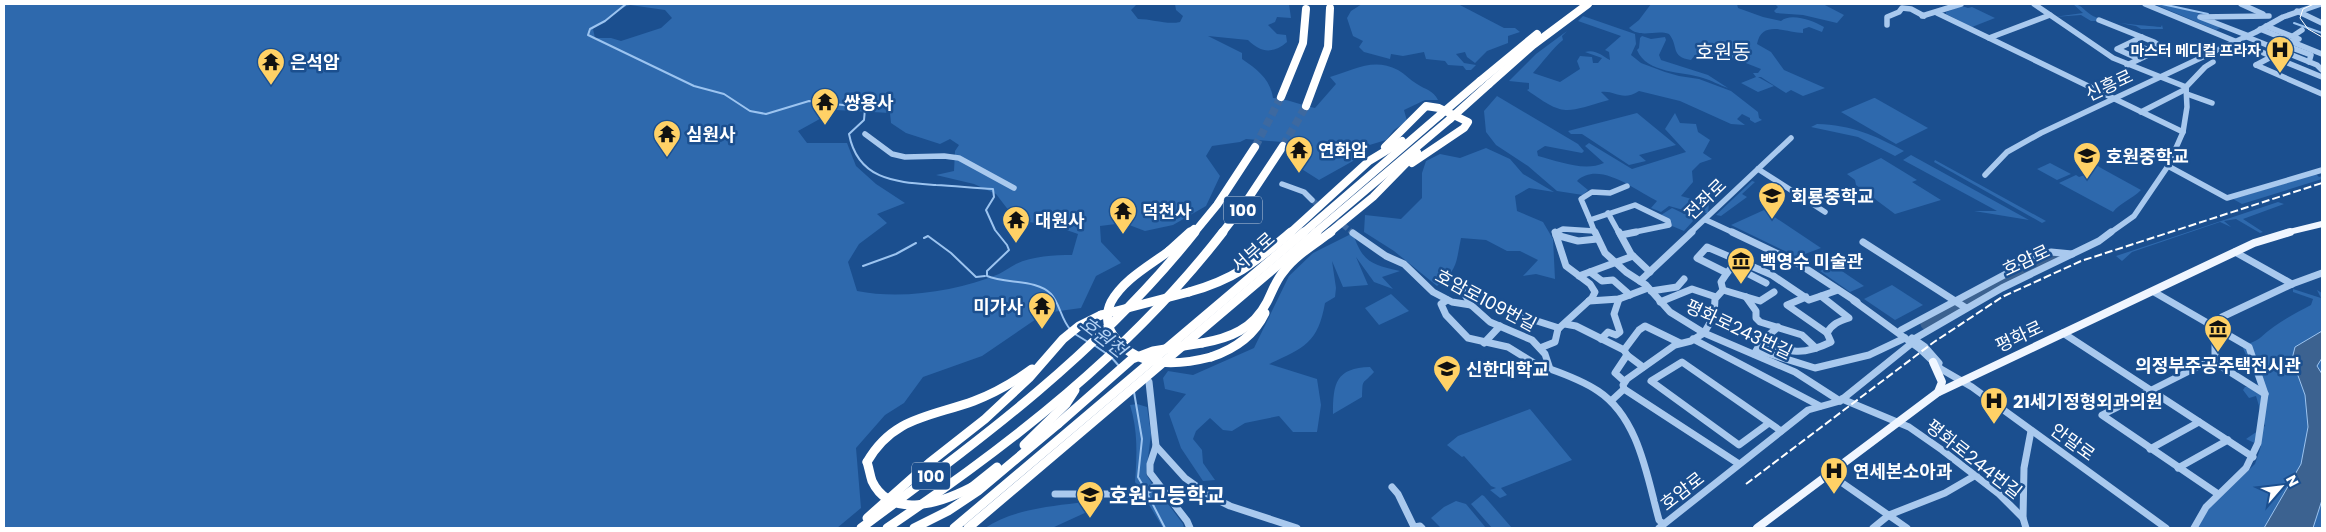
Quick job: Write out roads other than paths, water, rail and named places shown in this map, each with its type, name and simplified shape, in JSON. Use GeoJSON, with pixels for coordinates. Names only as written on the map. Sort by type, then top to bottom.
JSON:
{"type":"FeatureCollection","features":[{"type":"Feature","properties":{"kind":"highway","name":"서부로"},"geometry":{"type":"LineString","coordinates":[[1427,132],[1440,115],[1526,42],[1578,4]]}},
{"type":"Feature","properties":{"kind":"highway","name":"서부로"},"geometry":{"type":"LineString","coordinates":[[954,528],[1166,354],[1427,132],[1450,118],[1533,45],[1588,4]]}},
{"type":"Feature","properties":{"kind":"highway"},"geometry":{"type":"LineString","coordinates":[[1306,106],[1325,58],[1332,32],[1330,8]]}},
{"type":"Feature","properties":{"kind":"highway"},"geometry":{"type":"LineString","coordinates":[[1281,97],[1297,58],[1306,26],[1306,9]]}},
{"type":"Feature","properties":{"kind":"highway"},"geometry":{"type":"LineString","coordinates":[[856,528],[929,463],[985,419],[1063,339],[1079,326],[1101,315],[1223,281],[1249,268],[1300,225],[1425,107],[1435,107],[1466,120],[1468,123],[1466,126],[1395,178],[1345,222],[1317,241],[1289,265],[1273,289],[1260,314],[1248,326],[1231,336],[1153,351],[1132,359],[978,491],[914,528]]}},
{"type":"Feature","properties":{"kind":"highway"},"geometry":{"type":"LineString","coordinates":[[1369,161],[1427,132]]}},
{"type":"Feature","properties":{"kind":"highway"},"geometry":{"type":"LineString","coordinates":[[1395,178],[1424,146],[1427,132]]}},
{"type":"Feature","properties":{"kind":"highway","name":"100"},"geometry":{"type":"LineString","coordinates":[[887,528],[1018,433],[1144,323],[1196,268],[1244,209],[1283,146]]}},
{"type":"Feature","properties":{"kind":"highway","name":"100"},"geometry":{"type":"LineString","coordinates":[[861,528],[1001,424],[1104,332],[1171,255],[1208,218],[1255,147]]}},
{"type":"Feature","properties":{"kind":"highway"},"geometry":{"type":"LineString","coordinates":[[1171,255],[1116,294],[1108,311],[1110,329],[1125,349],[1148,360],[1180,364],[1211,357],[1234,347],[1253,333],[1263,318],[1273,289]]}},
{"type":"Feature","properties":{"kind":"highway"},"geometry":{"type":"LineString","coordinates":[[1032,371],[1011,384],[974,401],[912,420],[885,436],[874,448],[867,462],[870,478],[878,491],[887,499],[900,504],[930,505],[954,498],[972,488],[1026,444],[1066,404],[1080,380]]}},
{"type":"Feature","properties":{"kind":"highway","name":"서부로"},"geometry":{"type":"LineString","coordinates":[[968,528],[1082,424]]}},
{"type":"Feature","properties":{"kind":"main road","name":"평화로"},"geometry":{"type":"LineString","coordinates":[[1756,528],[1937,393],[2154,292],[2235,252],[2274,236],[2322,224]]}},
{"type":"Feature","properties":{"kind":"main road"},"geometry":{"type":"LineString","coordinates":[[1933,362],[1942,382],[1937,393]]}},
{"type":"Feature","properties":{"kind":"street"},"geometry":{"type":"LineString","coordinates":[[1888,25],[1887,17],[1899,12],[1902,8],[1912,6],[1921,16],[1937,13],[1961,4]]}},
{"type":"Feature","properties":{"kind":"street"},"geometry":{"type":"LineString","coordinates":[[2034,4],[2099,50],[2127,65],[2161,77],[2212,103]]}},
{"type":"Feature","properties":{"kind":"street"},"geometry":{"type":"LineString","coordinates":[[2145,4],[2322,74]]}},
{"type":"Feature","properties":{"kind":"street"},"geometry":{"type":"LineString","coordinates":[[2241,4],[2263,14]]}},
{"type":"Feature","properties":{"kind":"street"},"geometry":{"type":"LineString","coordinates":[[2297,11],[2305,4]]}},
{"type":"Feature","properties":{"kind":"street"},"geometry":{"type":"LineString","coordinates":[[2297,11],[2320,4]]}},
{"type":"Feature","properties":{"kind":"street"},"geometry":{"type":"LineString","coordinates":[[2297,11],[2321,22]]}},
{"type":"Feature","properties":{"kind":"street","name":"신흥로"},"geometry":{"type":"LineString","coordinates":[[1984,174],[2026,140],[2248,36],[2297,11]]}},
{"type":"Feature","properties":{"kind":"street"},"geometry":{"type":"LineString","coordinates":[[1937,13],[2183,132]]}},
{"type":"Feature","properties":{"kind":"street"},"geometry":{"type":"LineString","coordinates":[[1989,38],[2050,15]]}},
{"type":"Feature","properties":{"kind":"street"},"geometry":{"type":"LineString","coordinates":[[2269,16],[2200,17],[2309,62],[2322,74]]}},
{"type":"Feature","properties":{"kind":"street"},"geometry":{"type":"LineString","coordinates":[[2098,20],[2142,37],[2162,48],[2127,65]]}},
{"type":"Feature","properties":{"kind":"street"},"geometry":{"type":"LineString","coordinates":[[2211,23],[2217,20],[2232,21]]}},
{"type":"Feature","properties":{"kind":"street"},"geometry":{"type":"LineString","coordinates":[[2266,26],[2322,54]]}},
{"type":"Feature","properties":{"kind":"street"},"geometry":{"type":"LineString","coordinates":[[2260,29],[2292,39]]}},
{"type":"Feature","properties":{"kind":"street"},"geometry":{"type":"LineString","coordinates":[[2286,54],[2289,52],[2278,46],[2292,39],[2302,30]]}},
{"type":"Feature","properties":{"kind":"street"},"geometry":{"type":"LineString","coordinates":[[2139,60],[2117,50],[2142,37]]}},
{"type":"Feature","properties":{"kind":"street"},"geometry":{"type":"LineString","coordinates":[[2131,42],[2154,52]]}},
{"type":"Feature","properties":{"kind":"street"},"geometry":{"type":"LineString","coordinates":[[2283,44],[2322,59]]}},
{"type":"Feature","properties":{"kind":"street"},"geometry":{"type":"LineString","coordinates":[[2309,62],[2311,54]]}},
{"type":"Feature","properties":{"kind":"street"},"geometry":{"type":"LineString","coordinates":[[2273,56],[2256,65],[2322,94]]}},
{"type":"Feature","properties":{"kind":"street"},"geometry":{"type":"LineString","coordinates":[[2141,112],[2186,90],[2205,67],[2213,62]]}},
{"type":"Feature","properties":{"kind":"street","name":"호암로"},"geometry":{"type":"LineString","coordinates":[[1661,526],[1674,518],[1808,410],[1841,400],[1913,341],[2002,288],[2099,241],[2134,216],[2168,166],[2183,132],[2186,90]]}},
{"type":"Feature","properties":{"kind":"street"},"geometry":{"type":"LineString","coordinates":[[865,134],[888,152],[897,156],[922,159],[938,155],[960,158],[1014,188]]}},
{"type":"Feature","properties":{"kind":"street","name":"전좌로"},"geometry":{"type":"LineString","coordinates":[[1640,281],[1791,138]]}},
{"type":"Feature","properties":{"kind":"street"},"geometry":{"type":"LineString","coordinates":[[2168,166],[2227,198],[2238,197],[2322,170]]}},
{"type":"Feature","properties":{"kind":"street"},"geometry":{"type":"LineString","coordinates":[[1758,169],[1825,212]]}},
{"type":"Feature","properties":{"kind":"street"},"geometry":{"type":"LineString","coordinates":[[1282,184],[1304,192],[1312,200]]}},
{"type":"Feature","properties":{"kind":"street"},"geometry":{"type":"LineString","coordinates":[[1580,200],[1592,192],[1599,195],[1627,186]]}},
{"type":"Feature","properties":{"kind":"street","name":"평화로243번길"},"geometry":{"type":"LineString","coordinates":[[1580,200],[1602,249],[1614,262],[1650,290],[1670,312],[1704,332],[1755,352],[1795,372],[1841,400],[1896,422]]}},
{"type":"Feature","properties":{"kind":"street"},"geometry":{"type":"LineString","coordinates":[[1590,220],[1635,205],[1664,218],[1670,224],[1621,235]]}},
{"type":"Feature","properties":{"kind":"street"},"geometry":{"type":"LineString","coordinates":[[1608,213],[1633,256],[1650,272]]}},
{"type":"Feature","properties":{"kind":"street","name":"안말로"},"geometry":{"type":"LineString","coordinates":[[1706,220],[1796,263],[1838,290],[1905,338],[1913,341],[1933,362],[2166,528]]}},
{"type":"Feature","properties":{"kind":"street"},"geometry":{"type":"LineString","coordinates":[[1540,348],[1555,342],[1562,326],[1589,302],[1594,295],[1594,288],[1566,265],[1556,235],[1557,230],[1594,231]]}},
{"type":"Feature","properties":{"kind":"street","name":"호암로109번길"},"geometry":{"type":"LineString","coordinates":[[1353,233],[1386,256],[1404,264],[1433,292],[1447,300],[1471,305],[1486,319],[1532,340],[1549,362],[1550,369]]}},
{"type":"Feature","properties":{"kind":"street"},"geometry":{"type":"LineString","coordinates":[[1556,235],[1578,241],[1597,239]]}},
{"type":"Feature","properties":{"kind":"street"},"geometry":{"type":"LineString","coordinates":[[1862,242],[1966,308]]}},
{"type":"Feature","properties":{"kind":"street"},"geometry":{"type":"LineString","coordinates":[[1727,273],[1697,258],[1707,247],[1769,272],[1786,281],[1809,300],[1838,290]]}},
{"type":"Feature","properties":{"kind":"street"},"geometry":{"type":"LineString","coordinates":[[1901,330],[1990,281],[2051,252],[2074,254]]}},
{"type":"Feature","properties":{"kind":"street"},"geometry":{"type":"LineString","coordinates":[[2235,252],[2292,284]]}},
{"type":"Feature","properties":{"kind":"street"},"geometry":{"type":"LineString","coordinates":[[1579,276],[1633,256]]}},
{"type":"Feature","properties":{"kind":"street"},"geometry":{"type":"LineString","coordinates":[[1723,290],[1722,282],[1733,266],[1766,283]]}},
{"type":"Feature","properties":{"kind":"street"},"geometry":{"type":"LineString","coordinates":[[1590,272],[1602,281],[1613,280],[1630,295]]}},
{"type":"Feature","properties":{"kind":"street"},"geometry":{"type":"LineString","coordinates":[[2218,494],[2102,415],[2215,358],[2215,327],[2222,317],[2292,284],[2322,273]]}},
{"type":"Feature","properties":{"kind":"street"},"geometry":{"type":"LineString","coordinates":[[1589,302],[1619,299],[1650,290],[1677,287],[1684,279]]}},
{"type":"Feature","properties":{"kind":"street"},"geometry":{"type":"LineString","coordinates":[[1990,281],[2002,288]]}},
{"type":"Feature","properties":{"kind":"street"},"geometry":{"type":"LineString","coordinates":[[1660,302],[1692,289],[1716,297]]}},
{"type":"Feature","properties":{"kind":"street"},"geometry":{"type":"LineString","coordinates":[[1611,401],[1643,367],[1680,344],[1704,332],[1714,316],[1716,297],[1723,290]]}},
{"type":"Feature","properties":{"kind":"street"},"geometry":{"type":"LineString","coordinates":[[1723,290],[1760,301],[1774,292]]}},
{"type":"Feature","properties":{"kind":"street"},"geometry":{"type":"LineString","coordinates":[[1463,292],[1471,305]]}},
{"type":"Feature","properties":{"kind":"street"},"geometry":{"type":"LineString","coordinates":[[2154,292],[2249,346],[2265,394],[2258,443],[2253,457],[2246,468],[2206,507],[2194,528]]}},
{"type":"Feature","properties":{"kind":"street"},"geometry":{"type":"LineString","coordinates":[[1821,296],[1849,318],[1838,321],[1830,327],[1827,333]]}},
{"type":"Feature","properties":{"kind":"street"},"geometry":{"type":"LineString","coordinates":[[1746,297],[1756,312],[1756,318],[1760,322],[1802,335],[1816,348]]}},
{"type":"Feature","properties":{"kind":"street"},"geometry":{"type":"LineString","coordinates":[[1762,341],[1799,355],[1831,342],[1827,333],[1787,305],[1806,297]]}},
{"type":"Feature","properties":{"kind":"street"},"geometry":{"type":"LineString","coordinates":[[1601,339],[1608,332],[1616,335],[1620,332],[1614,314],[1618,307],[1619,299]]}},
{"type":"Feature","properties":{"kind":"street"},"geometry":{"type":"LineString","coordinates":[[1447,300],[1441,306],[1446,315],[1468,338],[1508,348],[1534,363],[1584,381],[1611,401],[1631,427],[1661,526]]}},
{"type":"Feature","properties":{"kind":"street","name":"안말로"},"geometry":{"type":"LineString","coordinates":[[1854,301],[1901,330],[1962,381]]}},
{"type":"Feature","properties":{"kind":"street"},"geometry":{"type":"LineString","coordinates":[[1512,313],[1562,326],[1576,326],[1625,352],[1643,367]]}},
{"type":"Feature","properties":{"kind":"street"},"geometry":{"type":"LineString","coordinates":[[1680,344],[1647,325],[1639,330],[1625,352],[1615,373],[1624,385],[1739,464]]}},
{"type":"Feature","properties":{"kind":"street"},"geometry":{"type":"LineString","coordinates":[[1484,343],[1500,326]]}},
{"type":"Feature","properties":{"kind":"street"},"geometry":{"type":"LineString","coordinates":[[1778,327],[1762,341],[1755,352],[1815,368],[1869,355],[1905,338]]}},
{"type":"Feature","properties":{"kind":"street"},"geometry":{"type":"LineString","coordinates":[[2063,333],[2253,457]]}},
{"type":"Feature","properties":{"kind":"street"},"geometry":{"type":"LineString","coordinates":[[1693,339],[1820,406]]}},
{"type":"Feature","properties":{"kind":"street"},"geometry":{"type":"LineString","coordinates":[[2211,360],[2265,394]]}},
{"type":"Feature","properties":{"kind":"street"},"geometry":{"type":"LineString","coordinates":[[1769,423],[1739,445],[1651,381],[1682,362],[1781,431]]}},
{"type":"Feature","properties":{"kind":"street"},"geometry":{"type":"LineString","coordinates":[[1149,382],[1150,406],[1156,446],[1149,468],[1158,485],[1187,521],[1190,528]]}},
{"type":"Feature","properties":{"kind":"street","name":"평화로244번길"},"geometry":{"type":"LineString","coordinates":[[1896,422],[1908,427],[1976,475],[1999,494],[2023,518],[2026,528]]}},
{"type":"Feature","properties":{"kind":"street"},"geometry":{"type":"LineString","coordinates":[[2150,449],[2199,422]]}},
{"type":"Feature","properties":{"kind":"street"},"geometry":{"type":"LineString","coordinates":[[2023,518],[2024,468],[2031,431]]}},
{"type":"Feature","properties":{"kind":"street"},"geometry":{"type":"LineString","coordinates":[[2178,468],[2228,440]]}},
{"type":"Feature","properties":{"kind":"street"},"geometry":{"type":"LineString","coordinates":[[1156,446],[1185,478],[1212,497],[1230,506],[1297,528]]}},
{"type":"Feature","properties":{"kind":"street"},"geometry":{"type":"LineString","coordinates":[[1828,473],[1907,528]]}},
{"type":"Feature","properties":{"kind":"street"},"geometry":{"type":"LineString","coordinates":[[1873,528],[1889,515],[1945,493],[1976,475]]}},
{"type":"Feature","properties":{"kind":"street"},"geometry":{"type":"LineString","coordinates":[[1055,494],[1140,494],[1158,485]]}},
{"type":"Feature","properties":{"kind":"street"},"geometry":{"type":"LineString","coordinates":[[1392,487],[1398,494],[1414,527],[1420,526],[1422,528]]}},
{"type":"Feature","properties":{"kind":"waterway","name":"호원천"},"geometry":{"type":"LineString","coordinates":[[626,4],[605,21],[590,29],[588,35],[694,86],[724,94],[750,111],[766,114],[809,101],[860,107],[865,109],[864,120],[849,134],[854,150],[870,170],[894,180],[993,189],[994,197],[986,210],[995,230],[1009,250],[987,271],[987,276],[1030,284],[1045,289],[1054,298],[1064,321],[1070,329]]}},
{"type":"Feature","properties":{"kind":"waterway"},"geometry":{"type":"LineString","coordinates":[[2162,4],[2208,14]]}},
{"type":"Feature","properties":{"kind":"waterway"},"geometry":{"type":"LineString","coordinates":[[2294,23],[2322,33]]}},
{"type":"Feature","properties":{"kind":"waterway"},"geometry":{"type":"LineString","coordinates":[[924,238],[928,236],[951,253],[976,277],[985,276]]}},
{"type":"Feature","properties":{"kind":"waterway"},"geometry":{"type":"LineString","coordinates":[[863,266],[896,254],[916,243]]}},
{"type":"Feature","properties":{"kind":"waterway"},"geometry":{"type":"LineString","coordinates":[[1926,324],[2002,281],[2054,256]]}},
{"type":"Feature","properties":{"kind":"waterway","name":"호원천"},"geometry":{"type":"LineString","coordinates":[[1075,334],[1088,342]]}},
{"type":"Feature","properties":{"kind":"waterway","name":"호원천"},"geometry":{"type":"LineString","coordinates":[[1094,345],[1107,354]]}},
{"type":"Feature","properties":{"kind":"waterway","name":"호원천"},"geometry":{"type":"LineString","coordinates":[[1112,358],[1119,366]]}},
{"type":"Feature","properties":{"kind":"waterway","name":"호원천"},"geometry":{"type":"LineString","coordinates":[[1134,392],[1142,439],[1138,477],[1145,489]]}},
{"type":"Feature","properties":{"kind":"waterway","name":"호원천"},"geometry":{"type":"LineString","coordinates":[[1147,493],[1165,528]]}},
{"type":"Feature","properties":{"kind":"tunnel"},"geometry":{"type":"LineString","coordinates":[[1255,147],[1281,97]]}},
{"type":"Feature","properties":{"kind":"tunnel"},"geometry":{"type":"LineString","coordinates":[[1283,146],[1306,106]]}},
{"type":"Feature","properties":{"kind":"tunnel"},"geometry":{"type":"LineString","coordinates":[[1312,200],[1353,233]]}},
{"type":"Feature","properties":{"kind":"tram line"},"geometry":{"type":"LineString","coordinates":[[2314,4],[2303,9],[2300,18],[2308,29],[2322,37]]}},
{"type":"Feature","properties":{"kind":"railway"},"geometry":{"type":"LineString","coordinates":[[1746,484],[1934,342],[2002,297],[2081,261],[2322,183]]}},
{"type":"Feature","properties":{"kind":"place","name":"마스터 메디컬 프라자"},"geometry":{"type":"Point","coordinates":[2280,74]}},
{"type":"Feature","properties":{"kind":"place","name":"은석암"},"geometry":{"type":"Point","coordinates":[271,86]}},
{"type":"Feature","properties":{"kind":"place","name":"쌍용사"},"geometry":{"type":"Point","coordinates":[825,126]}},
{"type":"Feature","properties":{"kind":"place","name":"심원사"},"geometry":{"type":"Point","coordinates":[667,158]}},
{"type":"Feature","properties":{"kind":"place","name":"연화암"},"geometry":{"type":"Point","coordinates":[1299,174]}},
{"type":"Feature","properties":{"kind":"place","name":"호원중학교"},"geometry":{"type":"Point","coordinates":[2087,180]}},
{"type":"Feature","properties":{"kind":"place","name":"회룡중학교"},"geometry":{"type":"Point","coordinates":[1772,220]}},
{"type":"Feature","properties":{"kind":"place","name":"덕천사"},"geometry":{"type":"Point","coordinates":[1123,235]}},
{"type":"Feature","properties":{"kind":"place","name":"대원사"},"geometry":{"type":"Point","coordinates":[1016,244]}},
{"type":"Feature","properties":{"kind":"place","name":"백영수 미술관"},"geometry":{"type":"Point","coordinates":[1741,285]}},
{"type":"Feature","properties":{"kind":"place","name":"미가사"},"geometry":{"type":"Point","coordinates":[1042,330]}},
{"type":"Feature","properties":{"kind":"place","name":"의정부주공주택전시관"},"geometry":{"type":"Point","coordinates":[2218,353]}},
{"type":"Feature","properties":{"kind":"place","name":"신한대학교"},"geometry":{"type":"Point","coordinates":[1447,393]}},
{"type":"Feature","properties":{"kind":"place","name":"21세기정형외과의원"},"geometry":{"type":"Point","coordinates":[1994,425]}},
{"type":"Feature","properties":{"kind":"place","name":"연세본소아과"},"geometry":{"type":"Point","coordinates":[1834,495]}},
{"type":"Feature","properties":{"kind":"place","name":"호원고등학교"},"geometry":{"type":"Point","coordinates":[1090,519]}},
{"type":"Feature","properties":{"kind":"district","name":"호원동"},"geometry":{"type":"Point","coordinates":[1723,52]}}]}
